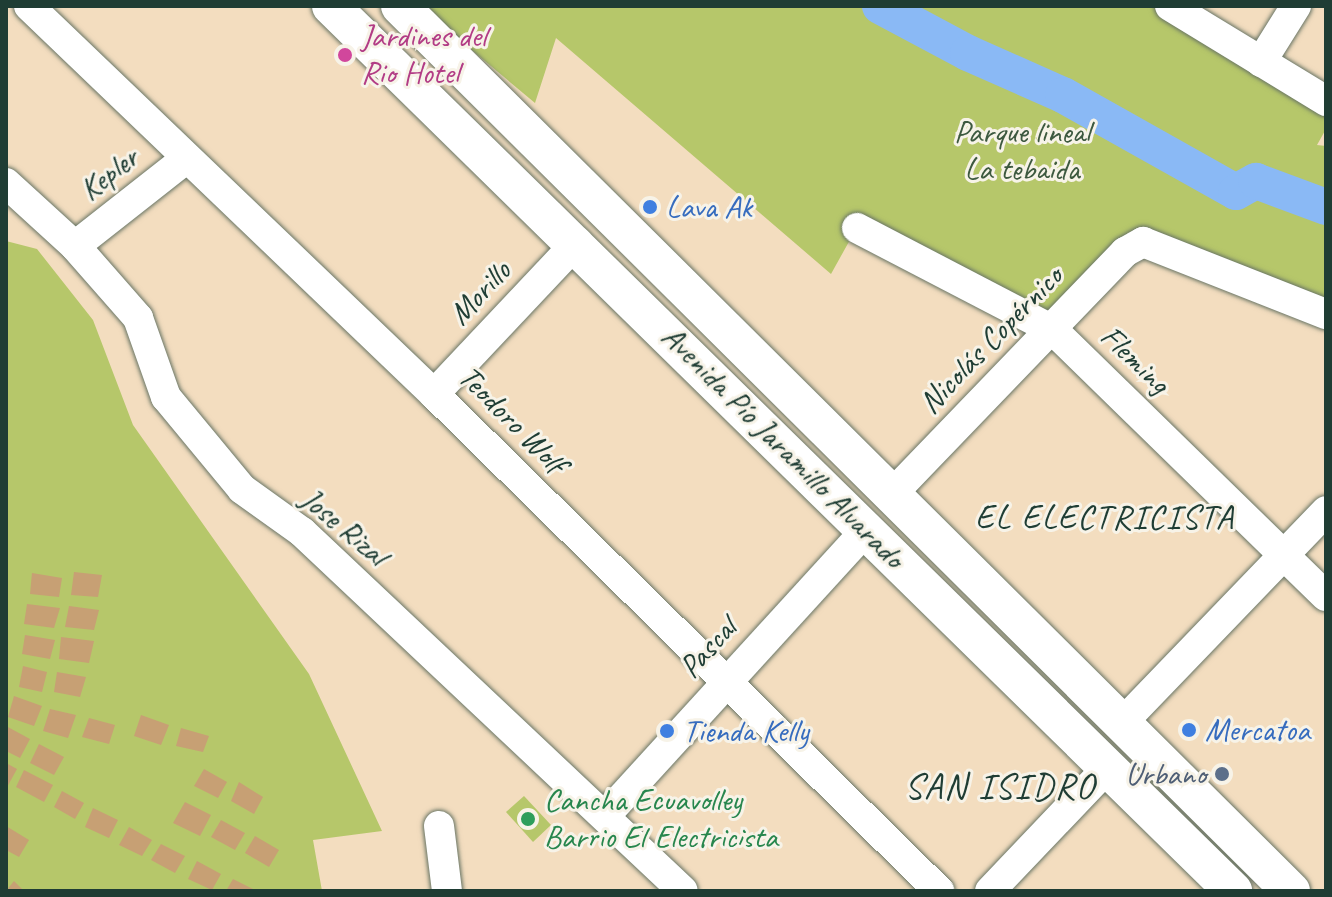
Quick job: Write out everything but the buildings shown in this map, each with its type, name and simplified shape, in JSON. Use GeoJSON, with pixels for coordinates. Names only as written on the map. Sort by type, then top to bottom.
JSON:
{"type":"FeatureCollection","features":[{"type":"Feature","properties":{"kind":"main road","name":"Avenida Pío Jaramillo Alvarado"},"geometry":{"type":"LineString","coordinates":[[331,6],[577,242],[1233,891]]}},
{"type":"Feature","properties":{"kind":"main road","name":"Avenida Pío Jaramillo Alvarado"},"geometry":{"type":"LineString","coordinates":[[400,6],[894,492],[1291,891]]}},
{"type":"Feature","properties":{"kind":"street","name":"Teodoro Wolf"},"geometry":{"type":"LineString","coordinates":[[29,6],[434,394],[724,684],[939,891]]}},
{"type":"Feature","properties":{"kind":"street"},"geometry":{"type":"LineString","coordinates":[[1170,6],[1326,101]]}},
{"type":"Feature","properties":{"kind":"street"},"geometry":{"type":"LineString","coordinates":[[1261,62],[1296,6]]}},
{"type":"Feature","properties":{"kind":"street","name":"Kepler"},"geometry":{"type":"LineString","coordinates":[[75,246],[187,158]]}},
{"type":"Feature","properties":{"kind":"street","name":"Jose Rizal"},"geometry":{"type":"LineString","coordinates":[[6,183],[75,246],[138,318],[166,397],[242,489],[302,532],[683,891]]}},
{"type":"Feature","properties":{"kind":"street","name":"Fleming"},"geometry":{"type":"LineString","coordinates":[[857,228],[1053,330],[1326,596]]}},
{"type":"Feature","properties":{"kind":"street","name":"Morillo"},"geometry":{"type":"LineString","coordinates":[[434,394],[577,242]]}},
{"type":"Feature","properties":{"kind":"street","name":"Nicolás Copérnico"},"geometry":{"type":"LineString","coordinates":[[894,492],[1125,252],[1143,242],[1326,314]]}},
{"type":"Feature","properties":{"kind":"street"},"geometry":{"type":"LineString","coordinates":[[1124,721],[1326,511]]}},
{"type":"Feature","properties":{"kind":"street","name":"Pascal"},"geometry":{"type":"LineString","coordinates":[[605,816],[866,530]]}},
{"type":"Feature","properties":{"kind":"street"},"geometry":{"type":"LineString","coordinates":[[990,891],[1107,768]]}},
{"type":"Feature","properties":{"kind":"street"},"geometry":{"type":"LineString","coordinates":[[439,826],[447,891]]}},
{"type":"Feature","properties":{"kind":"green space","name":"Parque lineal La tebaida"},"geometry":{"type":"Polygon","coordinates":[[[419,6],[1170,6],[1326,101],[1326,129],[1317,145],[1326,146],[1326,314],[1143,242],[1053,330],[856,229],[831,274],[556,38],[535,103],[419,6]]]}},
{"type":"Feature","properties":{"kind":"green space"},"geometry":{"type":"Polygon","coordinates":[[[6,241],[37,249],[93,320],[133,425],[309,674],[382,831],[313,840],[322,891],[6,891],[6,241]]]}},
{"type":"Feature","properties":{"kind":"green space","name":"Cancha Ecuavolley Barrio El Electricista"},"geometry":{"type":"Polygon","coordinates":[[[524,796],[551,825],[533,842],[506,812],[524,796]]]}},
{"type":"Feature","properties":{"kind":"waterway"},"geometry":{"type":"LineString","coordinates":[[880,6],[968,53],[1063,95],[1236,192],[1256,181],[1326,207]]}},
{"type":"Feature","properties":{"kind":"place","name":"Jardines del Rio Hotel"},"geometry":{"type":"Point","coordinates":[345,55]}},
{"type":"Feature","properties":{"kind":"place","name":"Lava Ak"},"geometry":{"type":"Point","coordinates":[650,207]}},
{"type":"Feature","properties":{"kind":"place","name":"Mercatoa"},"geometry":{"type":"Point","coordinates":[1189,730]}},
{"type":"Feature","properties":{"kind":"place","name":"Tienda Kelly"},"geometry":{"type":"Point","coordinates":[667,731]}},
{"type":"Feature","properties":{"kind":"place","name":"Urbano"},"geometry":{"type":"Point","coordinates":[1222,774]}},
{"type":"Feature","properties":{"kind":"place","name":"Cancha Ecuavolley Barrio El Electricista"},"geometry":{"type":"Point","coordinates":[528,819]}},
{"type":"Feature","properties":{"kind":"district","name":"EL ELECTRICISTA"},"geometry":{"type":"Point","coordinates":[1105,517]}},
{"type":"Feature","properties":{"kind":"district","name":"SAN ISIDRO"},"geometry":{"type":"Point","coordinates":[1000,787]}}]}
